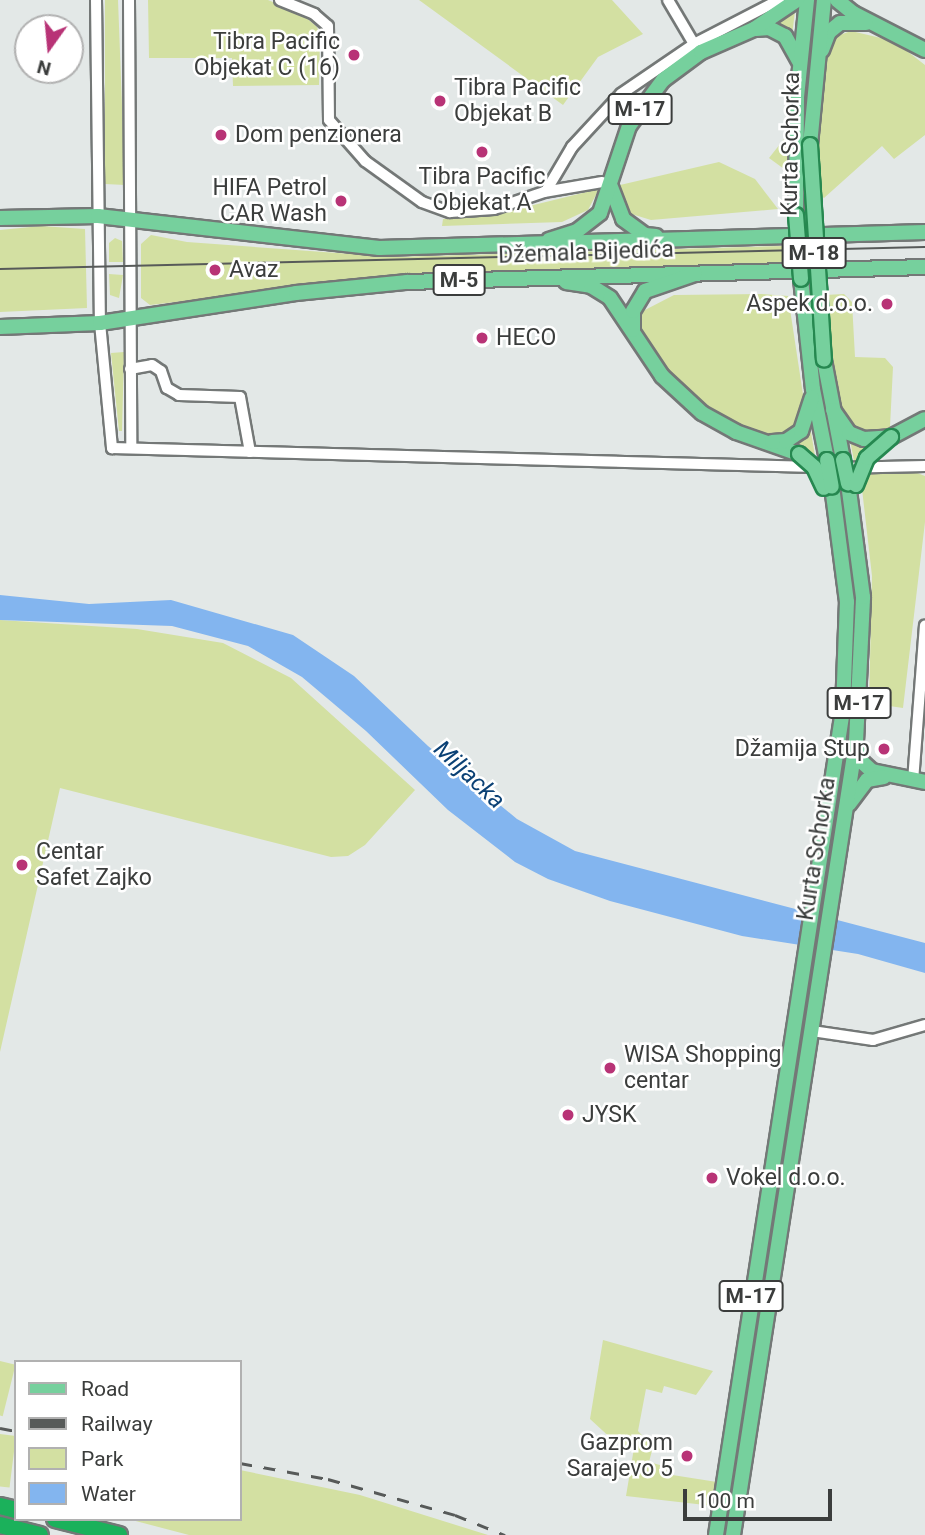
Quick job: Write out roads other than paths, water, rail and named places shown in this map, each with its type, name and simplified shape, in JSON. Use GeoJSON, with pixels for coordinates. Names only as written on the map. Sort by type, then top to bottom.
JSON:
{"type":"FeatureCollection","features":[{"type":"Feature","properties":{"kind":"highway"},"geometry":{"type":"LineString","coordinates":[[63,1521],[119,1535]]}},
{"type":"Feature","properties":{"kind":"highway"},"geometry":{"type":"LineString","coordinates":[[0,1526],[23,1535]]}},
{"type":"Feature","properties":{"kind":"highway"},"geometry":{"type":"LineString","coordinates":[[0,1526],[40,1535]]}},
{"type":"Feature","properties":{"kind":"highway"},"geometry":{"type":"LineString","coordinates":[[86,1527],[134,1535]]}},
{"type":"Feature","properties":{"kind":"main road"},"geometry":{"type":"LineString","coordinates":[[754,29],[797,0]]}},
{"type":"Feature","properties":{"kind":"main road","name":"Kurta Schorka"},"geometry":{"type":"LineString","coordinates":[[716,1535],[815,909],[847,673],[847,602],[835,502],[828,487],[827,460],[813,389],[817,361],[811,215],[804,97],[799,63],[807,0]]}},
{"type":"Feature","properties":{"kind":"main road","name":"Kurta Schorka"},"geometry":{"type":"LineString","coordinates":[[804,97],[814,69],[824,0]]}},
{"type":"Feature","properties":{"kind":"main road"},"geometry":{"type":"LineString","coordinates":[[837,0],[853,13],[885,26],[925,50]]}},
{"type":"Feature","properties":{"kind":"main road"},"geometry":{"type":"LineString","coordinates":[[814,69],[825,40],[840,23],[885,26]]}},
{"type":"Feature","properties":{"kind":"main road"},"geometry":{"type":"LineString","coordinates":[[754,29],[769,28],[785,36],[799,63]]}},
{"type":"Feature","properties":{"kind":"main road","name":"M-17"},"geometry":{"type":"LineString","coordinates":[[606,185],[621,145],[638,111],[663,80],[697,48],[754,29]]}},
{"type":"Feature","properties":{"kind":"main road"},"geometry":{"type":"LineString","coordinates":[[606,185],[617,212],[633,229],[645,235],[710,241]]}},
{"type":"Feature","properties":{"kind":"main road"},"geometry":{"type":"LineString","coordinates":[[538,245],[586,226],[600,213],[606,185]]}},
{"type":"Feature","properties":{"kind":"main road","name":"Džemala Bijedića"},"geometry":{"type":"LineString","coordinates":[[0,218],[98,216],[357,247],[710,241],[925,232]]}},
{"type":"Feature","properties":{"kind":"main road","name":"Džemala Bijedića"},"geometry":{"type":"LineString","coordinates":[[0,327],[100,323],[331,289],[548,276],[925,267]]}},
{"type":"Feature","properties":{"kind":"main road"},"geometry":{"type":"LineString","coordinates":[[633,330],[633,311],[645,291],[683,281],[697,272]]}},
{"type":"Feature","properties":{"kind":"main road"},"geometry":{"type":"LineString","coordinates":[[548,276],[601,291],[633,330],[650,360],[686,400],[720,424],[799,454],[814,467],[828,487]]}},
{"type":"Feature","properties":{"kind":"main road","name":"Kurta Schorka"},"geometry":{"type":"LineString","coordinates":[[733,1535],[856,742],[863,597],[852,507],[852,484],[817,361]]}},
{"type":"Feature","properties":{"kind":"main road"},"geometry":{"type":"LineString","coordinates":[[767,442],[786,441],[801,431],[813,389]]}},
{"type":"Feature","properties":{"kind":"main road"},"geometry":{"type":"LineString","coordinates":[[833,410],[849,433],[874,439],[891,437]]}},
{"type":"Feature","properties":{"kind":"main road"},"geometry":{"type":"LineString","coordinates":[[852,484],[867,458],[891,437],[925,419]]}},
{"type":"Feature","properties":{"kind":"main road"},"geometry":{"type":"LineString","coordinates":[[856,742],[862,762],[884,777]]}},
{"type":"Feature","properties":{"kind":"main road"},"geometry":{"type":"LineString","coordinates":[[847,808],[867,780],[884,777],[919,781]]}},
{"type":"Feature","properties":{"kind":"street"},"geometry":{"type":"LineString","coordinates":[[96,0],[100,323],[114,436],[112,448],[469,461],[925,466]]}},
{"type":"Feature","properties":{"kind":"street"},"geometry":{"type":"LineString","coordinates":[[129,0],[131,448]]}},
{"type":"Feature","properties":{"kind":"street"},"geometry":{"type":"LineString","coordinates":[[280,0],[314,14],[328,26],[329,120],[382,175],[422,202],[450,212],[494,209],[547,191],[606,185]]}},
{"type":"Feature","properties":{"kind":"street"},"geometry":{"type":"LineString","coordinates":[[668,0],[697,48]]}},
{"type":"Feature","properties":{"kind":"street"},"geometry":{"type":"LineString","coordinates":[[547,191],[559,166],[594,118],[697,48],[779,0]]}},
{"type":"Feature","properties":{"kind":"street"},"geometry":{"type":"LineString","coordinates":[[130,369],[152,365],[161,371],[167,388],[178,395],[240,397],[250,452]]}},
{"type":"Feature","properties":{"kind":"street"},"geometry":{"type":"LineString","coordinates":[[919,781],[925,625]]}},
{"type":"Feature","properties":{"kind":"street"},"geometry":{"type":"LineString","coordinates":[[812,1031],[873,1040],[925,1025]]}},
{"type":"Feature","properties":{"kind":"water"},"geometry":{"type":"Polygon","coordinates":[[[0,595],[89,604],[171,600],[293,635],[354,676],[428,746],[517,819],[575,851],[925,943],[925,973],[858,954],[742,936],[610,901],[548,879],[515,862],[448,810],[366,731],[302,677],[248,646],[172,626],[0,620],[0,595]]]}},
{"type":"Feature","properties":{"kind":"tram line"},"geometry":{"type":"LineString","coordinates":[[0,269],[925,247]]}},
{"type":"Feature","properties":{"kind":"railway"},"geometry":{"type":"LineString","coordinates":[[0,1428],[14,1431]]}},
{"type":"Feature","properties":{"kind":"railway"},"geometry":{"type":"LineString","coordinates":[[242,1463],[328,1479],[455,1515],[505,1535]]}},
{"type":"Feature","properties":{"kind":"place","name":"Tibra Pacific Objekat C (16)"},"geometry":{"type":"Point","coordinates":[354,55]}},
{"type":"Feature","properties":{"kind":"place","name":"Tibra Pacific Objekat B"},"geometry":{"type":"Point","coordinates":[440,101]}},
{"type":"Feature","properties":{"kind":"place","name":"Dom penzionera"},"geometry":{"type":"Point","coordinates":[221,135]}},
{"type":"Feature","properties":{"kind":"place","name":"Tibra Pacific Objekat A"},"geometry":{"type":"Point","coordinates":[482,152]}},
{"type":"Feature","properties":{"kind":"place","name":"HIFA Petrol CAR Wash"},"geometry":{"type":"Point","coordinates":[341,201]}},
{"type":"Feature","properties":{"kind":"place","name":"Avaz"},"geometry":{"type":"Point","coordinates":[215,270]}},
{"type":"Feature","properties":{"kind":"place","name":"Aspek d.o.o."},"geometry":{"type":"Point","coordinates":[887,304]}},
{"type":"Feature","properties":{"kind":"place","name":"HECO"},"geometry":{"type":"Point","coordinates":[482,338]}},
{"type":"Feature","properties":{"kind":"place","name":"Džamija Stup"},"geometry":{"type":"Point","coordinates":[884,749]}},
{"type":"Feature","properties":{"kind":"place","name":"Centar Safet Zajko"},"geometry":{"type":"Point","coordinates":[22,865]}},
{"type":"Feature","properties":{"kind":"place","name":"WISA Shopping centar"},"geometry":{"type":"Point","coordinates":[610,1068]}},
{"type":"Feature","properties":{"kind":"place","name":"JYSK"},"geometry":{"type":"Point","coordinates":[568,1115]}},
{"type":"Feature","properties":{"kind":"place","name":"Vokel d.o.o."},"geometry":{"type":"Point","coordinates":[712,1178]}},
{"type":"Feature","properties":{"kind":"place","name":"Gazprom Sarajevo 5"},"geometry":{"type":"Point","coordinates":[687,1456]}},
{"type":"Feature","properties":{"kind":"water label","name":"Miljacka"},"geometry":{"type":"Point","coordinates":[469,775]}}]}
